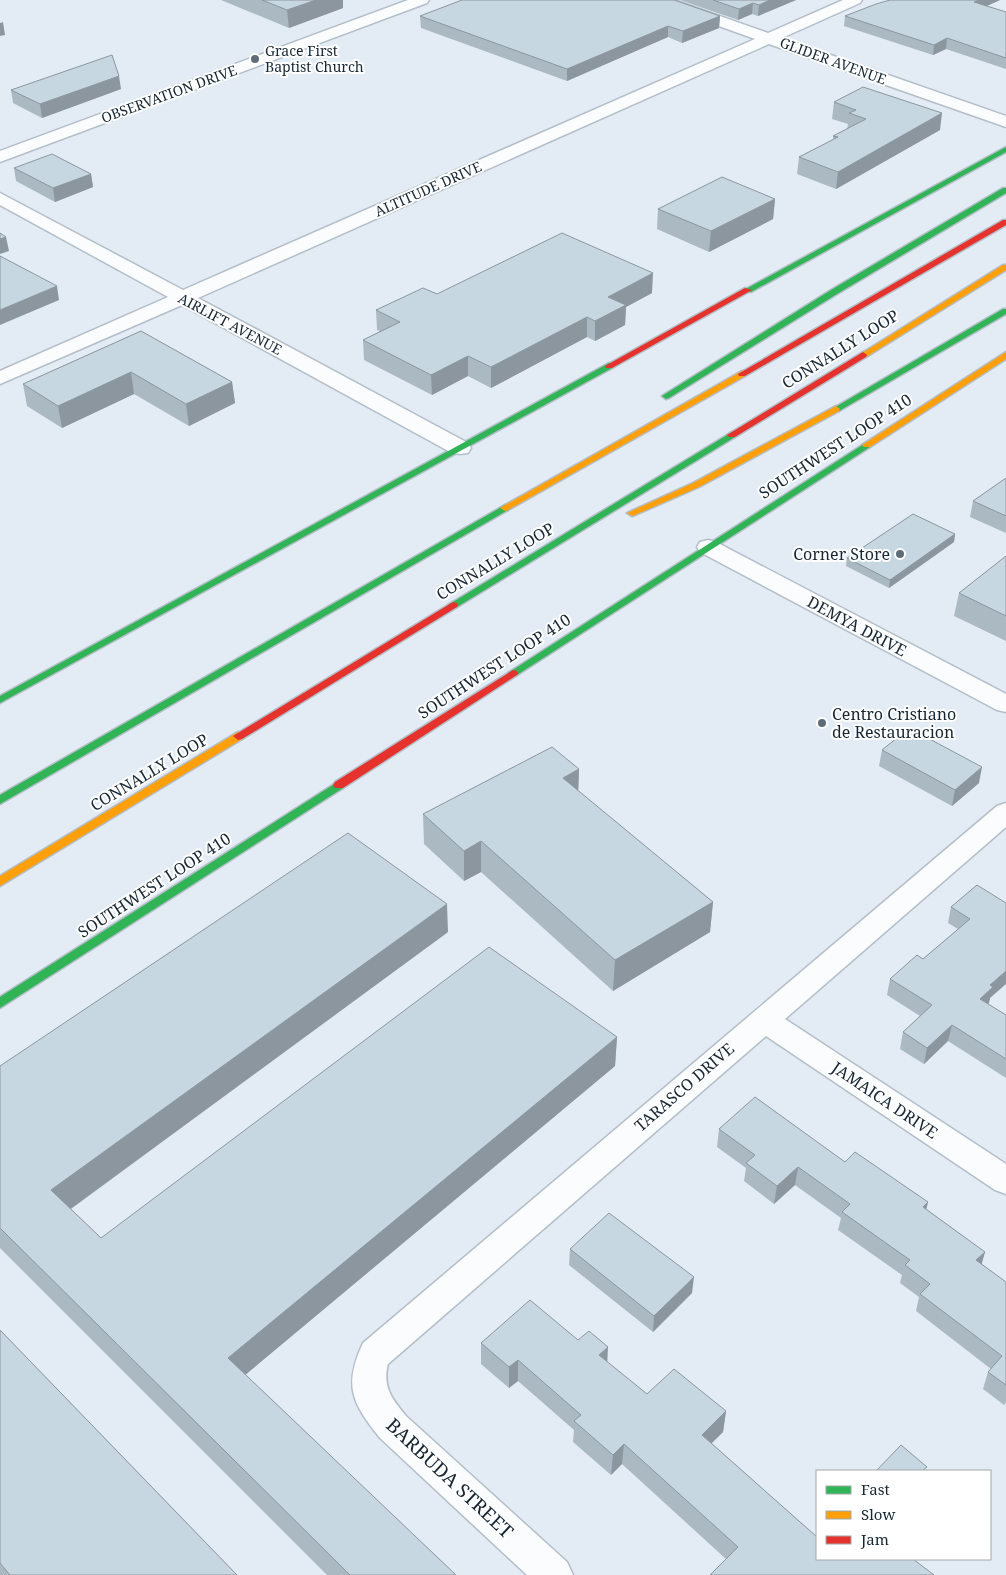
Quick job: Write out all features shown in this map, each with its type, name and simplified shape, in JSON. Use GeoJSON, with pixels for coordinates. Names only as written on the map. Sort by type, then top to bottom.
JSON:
{"type":"FeatureCollection","features":[{"type":"Feature","properties":{"kind":"main road"},"geometry":{"type":"LineString","coordinates":[[0,700],[1006,149]]}},
{"type":"Feature","properties":{"kind":"main road"},"geometry":{"type":"LineString","coordinates":[[660,400],[834,292],[1006,190]]}},
{"type":"Feature","properties":{"kind":"main road","name":"CONNALLY LOOP"},"geometry":{"type":"LineString","coordinates":[[0,800],[558,477],[845,316],[1006,222]]}},
{"type":"Feature","properties":{"kind":"main road","name":"CONNALLY LOOP"},"geometry":{"type":"LineString","coordinates":[[0,882],[1006,267]]}},
{"type":"Feature","properties":{"kind":"main road"},"geometry":{"type":"LineString","coordinates":[[532,558],[696,485],[881,384],[1006,311]]}},
{"type":"Feature","properties":{"kind":"main road","name":"SOUTHWEST LOOP 410"},"geometry":{"type":"LineString","coordinates":[[0,1003],[1006,355]]}},
{"type":"Feature","properties":{"kind":"main road"},"geometry":{"type":"LineString","coordinates":[[558,477],[587,447]]}},
{"type":"Feature","properties":{"kind":"street","name":"OBSERVATION DRIVE"},"geometry":{"type":"LineString","coordinates":[[0,157],[422,0]]}},
{"type":"Feature","properties":{"kind":"street","name":"GLIDER AVENUE"},"geometry":{"type":"LineString","coordinates":[[660,0],[1006,122]]}},
{"type":"Feature","properties":{"kind":"street","name":"ALTITUDE DRIVE"},"geometry":{"type":"LineString","coordinates":[[0,378],[855,0]]}},
{"type":"Feature","properties":{"kind":"street","name":"AIRLIFT AVENUE"},"geometry":{"type":"LineString","coordinates":[[0,198],[460,448]]}},
{"type":"Feature","properties":{"kind":"street","name":"DEMYA DRIVE"},"geometry":{"type":"LineString","coordinates":[[708,547],[1006,704]]}},
{"type":"Feature","properties":{"kind":"street","name":"TARASCO DRIVE"},"geometry":{"type":"LineString","coordinates":[[368,1368],[375,1354],[390,1340],[1006,812]]}},
{"type":"Feature","properties":{"kind":"street","name":"JAMAICA DRIVE"},"geometry":{"type":"LineString","coordinates":[[764,1019],[1006,1181]]}},
{"type":"Feature","properties":{"kind":"street","name":"BARBUDA STREET"},"geometry":{"type":"LineString","coordinates":[[368,1368],[368,1385],[375,1406],[393,1428],[554,1575]]}},
{"type":"Feature","properties":{"kind":"building"},"geometry":{"type":"Polygon","coordinates":[[[262,0],[316,0],[287,10],[262,0]]]}},
{"type":"Feature","properties":{"kind":"building"},"geometry":{"type":"Polygon","coordinates":[[[462,0],[674,0],[720,16],[683,31],[668,26],[567,69],[420,16],[462,0]]]}},
{"type":"Feature","properties":{"kind":"building"},"geometry":{"type":"Polygon","coordinates":[[[713,0],[770,0],[759,5],[753,3],[739,9],[713,0]]]}},
{"type":"Feature","properties":{"kind":"building"},"geometry":{"type":"Polygon","coordinates":[[[890,0],[978,0],[974,2],[1006,12],[1006,58],[947,38],[934,45],[845,16],[890,0]]]}},
{"type":"Feature","properties":{"kind":"building"},"geometry":{"type":"Polygon","coordinates":[[[112,55],[119,76],[40,104],[11,90],[112,55]]]}},
{"type":"Feature","properties":{"kind":"building"},"geometry":{"type":"Polygon","coordinates":[[[863,87],[942,113],[838,172],[799,157],[838,137],[833,136],[866,119],[849,113],[856,110],[834,102],[863,87]]]}},
{"type":"Feature","properties":{"kind":"building"},"geometry":{"type":"Polygon","coordinates":[[[52,154],[91,174],[53,188],[14,168],[52,154]]]}},
{"type":"Feature","properties":{"kind":"building"},"geometry":{"type":"Polygon","coordinates":[[[722,177],[775,199],[711,231],[658,209],[722,177]]]}},
{"type":"Feature","properties":{"kind":"building"},"geometry":{"type":"Polygon","coordinates":[[[0,233],[6,237],[0,239],[0,233]]]}},
{"type":"Feature","properties":{"kind":"building"},"geometry":{"type":"Polygon","coordinates":[[[562,233],[653,273],[608,297],[626,305],[595,321],[587,317],[491,367],[468,356],[431,375],[363,340],[400,322],[376,310],[423,288],[437,294],[562,233]]]}},
{"type":"Feature","properties":{"kind":"building"},"geometry":{"type":"Polygon","coordinates":[[[0,256],[57,286],[0,310],[0,256]]]}},
{"type":"Feature","properties":{"kind":"building"},"geometry":{"type":"Polygon","coordinates":[[[141,331],[232,382],[186,404],[131,372],[58,406],[23,384],[141,331]]]}},
{"type":"Feature","properties":{"kind":"building"},"geometry":{"type":"Polygon","coordinates":[[[1006,478],[1006,516],[973,501],[1006,478]]]}},
{"type":"Feature","properties":{"kind":"building","name":"Corner Store"},"geometry":{"type":"Polygon","coordinates":[[[913,514],[955,534],[890,580],[847,558],[913,514]]]}},
{"type":"Feature","properties":{"kind":"building"},"geometry":{"type":"Polygon","coordinates":[[[1006,556],[1006,616],[959,593],[1006,556]]]}},
{"type":"Feature","properties":{"kind":"building"},"geometry":{"type":"Polygon","coordinates":[[[909,728],[982,767],[955,790],[882,750],[909,728]]]}},
{"type":"Feature","properties":{"kind":"building"},"geometry":{"type":"Polygon","coordinates":[[[552,747],[579,769],[563,778],[713,902],[615,960],[481,841],[464,851],[423,814],[552,747]]]}},
{"type":"Feature","properties":{"kind":"building"},"geometry":{"type":"Polygon","coordinates":[[[348,833],[447,904],[51,1190],[101,1238],[489,947],[617,1037],[228,1358],[456,1575],[350,1575],[0,1228],[0,1066],[348,833]]]}},
{"type":"Feature","properties":{"kind":"building"},"geometry":{"type":"Polygon","coordinates":[[[977,885],[1006,903],[1006,971],[990,985],[993,987],[980,999],[1006,1015],[1006,1059],[952,1025],[927,1048],[903,1032],[932,1005],[890,979],[917,955],[923,959],[970,919],[951,907],[977,885]]]}},
{"type":"Feature","properties":{"kind":"building"},"geometry":{"type":"Polygon","coordinates":[[[755,1097],[845,1162],[855,1152],[928,1202],[923,1207],[985,1252],[976,1260],[1006,1282],[1006,1385],[988,1372],[1002,1356],[920,1294],[930,1284],[905,1265],[910,1260],[842,1212],[850,1204],[798,1167],[777,1186],[746,1163],[755,1155],[719,1129],[755,1097]]]}},
{"type":"Feature","properties":{"kind":"building"},"geometry":{"type":"Polygon","coordinates":[[[609,1213],[694,1277],[654,1316],[570,1249],[609,1213]]]}},
{"type":"Feature","properties":{"kind":"building"},"geometry":{"type":"Polygon","coordinates":[[[530,1300],[578,1340],[589,1331],[608,1347],[599,1355],[647,1394],[674,1369],[726,1411],[702,1435],[816,1536],[816,1560],[914,1560],[934,1575],[710,1575],[738,1547],[624,1444],[613,1455],[574,1421],[581,1415],[518,1360],[509,1367],[481,1343],[530,1300]]]}},
{"type":"Feature","properties":{"kind":"building"},"geometry":{"type":"Polygon","coordinates":[[[0,1330],[237,1575],[10,1575],[0,1563],[0,1330]]]}},
{"type":"Feature","properties":{"kind":"building"},"geometry":{"type":"Polygon","coordinates":[[[901,1445],[927,1467],[923,1470],[877,1470],[901,1445]]]}},
{"type":"Feature","properties":{"kind":"traffic: fast"},"geometry":{"type":"LineString","coordinates":[[748,290],[1006,149]]}},
{"type":"Feature","properties":{"kind":"traffic: fast"},"geometry":{"type":"LineString","coordinates":[[666,396],[834,292],[1006,190]]}},
{"type":"Feature","properties":{"kind":"traffic: fast"},"geometry":{"type":"LineString","coordinates":[[836,409],[1006,311]]}},
{"type":"Feature","properties":{"kind":"traffic: fast"},"geometry":{"type":"LineString","coordinates":[[0,700],[609,366]]}},
{"type":"Feature","properties":{"kind":"traffic: fast"},"geometry":{"type":"LineString","coordinates":[[453,605],[732,435]]}},
{"type":"Feature","properties":{"kind":"traffic: fast"},"geometry":{"type":"LineString","coordinates":[[513,673],[867,445]]}},
{"type":"Feature","properties":{"kind":"traffic: fast"},"geometry":{"type":"LineString","coordinates":[[0,800],[505,508]]}},
{"type":"Feature","properties":{"kind":"traffic: fast"},"geometry":{"type":"LineString","coordinates":[[0,1003],[339,785]]}},
{"type":"Feature","properties":{"kind":"traffic: slow"},"geometry":{"type":"LineString","coordinates":[[863,355],[1006,267]]}},
{"type":"Feature","properties":{"kind":"traffic: slow"},"geometry":{"type":"LineString","coordinates":[[867,445],[1006,355]]}},
{"type":"Feature","properties":{"kind":"traffic: slow"},"geometry":{"type":"LineString","coordinates":[[505,508],[742,374]]}},
{"type":"Feature","properties":{"kind":"traffic: slow"},"geometry":{"type":"LineString","coordinates":[[632,513],[696,485],[836,409]]}},
{"type":"Feature","properties":{"kind":"traffic: slow"},"geometry":{"type":"LineString","coordinates":[[0,882],[238,736]]}},
{"type":"Feature","properties":{"kind":"traffic: jam"},"geometry":{"type":"LineString","coordinates":[[742,374],[1006,222]]}},
{"type":"Feature","properties":{"kind":"traffic: jam"},"geometry":{"type":"LineString","coordinates":[[609,366],[748,290]]}},
{"type":"Feature","properties":{"kind":"traffic: jam"},"geometry":{"type":"LineString","coordinates":[[732,435],[863,355]]}},
{"type":"Feature","properties":{"kind":"traffic: jam"},"geometry":{"type":"LineString","coordinates":[[238,736],[453,605]]}},
{"type":"Feature","properties":{"kind":"traffic: jam"},"geometry":{"type":"LineString","coordinates":[[339,785],[513,673]]}},
{"type":"Feature","properties":{"kind":"place","name":"Grace First Baptist Church"},"geometry":{"type":"Point","coordinates":[255,59]}},
{"type":"Feature","properties":{"kind":"place","name":"Corner Store"},"geometry":{"type":"Point","coordinates":[900,554]}},
{"type":"Feature","properties":{"kind":"place","name":"Centro Cristiano de Restauracion"},"geometry":{"type":"Point","coordinates":[822,723]}}]}
